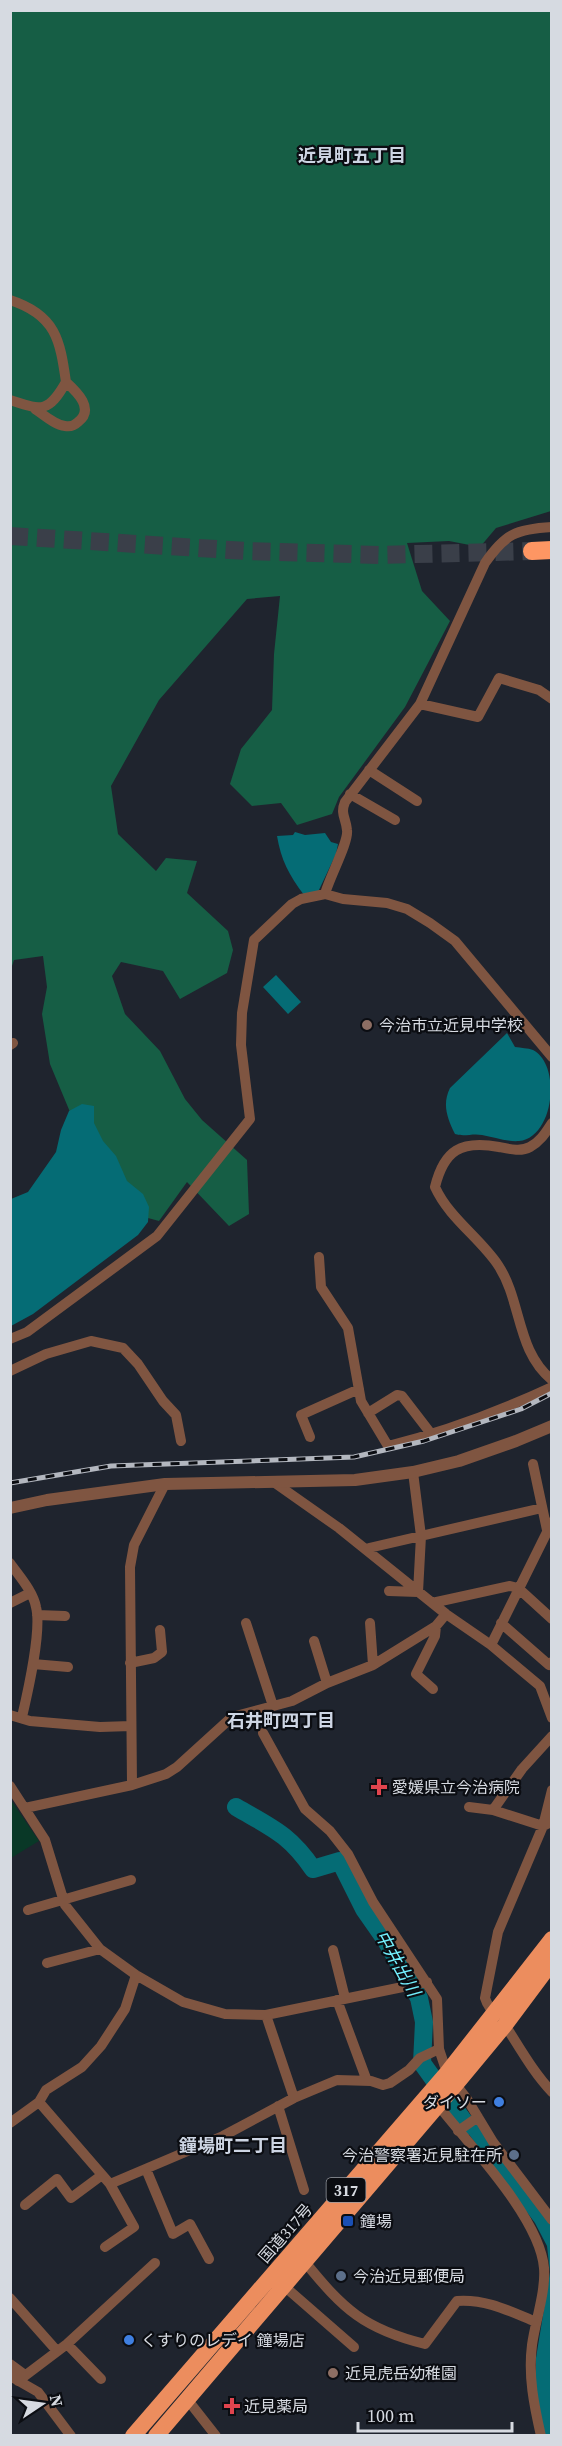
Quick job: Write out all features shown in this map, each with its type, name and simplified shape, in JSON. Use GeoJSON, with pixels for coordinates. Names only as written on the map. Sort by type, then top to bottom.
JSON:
{"type":"FeatureCollection","features":[{"type":"Feature","properties":{"kind":"highway"},"geometry":{"type":"LineString","coordinates":[[532,551],[552,550]]}},
{"type":"Feature","properties":{"kind":"highway","name":"国道317号"},"geometry":{"type":"LineString","coordinates":[[499,2019],[552,1939]]}},
{"type":"Feature","properties":{"kind":"highway","name":"国道317号"},"geometry":{"type":"LineString","coordinates":[[133,2436],[451,2078],[499,2019],[552,1962]]}},
{"type":"Feature","properties":{"kind":"highway","name":"国道317号"},"geometry":{"type":"LineString","coordinates":[[156,2436],[438,2105],[451,2078]]}},
{"type":"Feature","properties":{"kind":"street"},"geometry":{"type":"LineString","coordinates":[[10,300],[38,312],[51,326],[60,342],[66,382],[80,396],[86,408],[83,418],[74,425],[65,426],[35,409],[10,400]]}},
{"type":"Feature","properties":{"kind":"street"},"geometry":{"type":"LineString","coordinates":[[35,409],[45,407],[54,401],[66,382]]}},
{"type":"Feature","properties":{"kind":"street"},"geometry":{"type":"LineString","coordinates":[[326,894],[329,879],[348,830],[341,810],[420,704],[485,563],[495,549],[512,534],[522,529],[552,526]]}},
{"type":"Feature","properties":{"kind":"street"},"geometry":{"type":"LineString","coordinates":[[420,704],[478,717],[499,678],[539,690],[552,699]]}},
{"type":"Feature","properties":{"kind":"street"},"geometry":{"type":"LineString","coordinates":[[369,770],[417,801]]}},
{"type":"Feature","properties":{"kind":"street"},"geometry":{"type":"LineString","coordinates":[[351,794],[395,820]]}},
{"type":"Feature","properties":{"kind":"street"},"geometry":{"type":"LineString","coordinates":[[10,1339],[27,1332],[157,1236],[250,1119],[241,1045],[242,1013],[254,940],[292,904],[301,899],[326,894],[343,899],[387,903],[406,909],[430,923],[454,941],[552,1057]]}},
{"type":"Feature","properties":{"kind":"street"},"geometry":{"type":"LineString","coordinates":[[319,1257],[321,1287],[348,1328],[361,1401],[388,1446],[432,1435],[482,1418],[551,1380],[542,1372],[523,1338],[506,1280],[498,1265],[441,1201],[435,1187],[443,1161],[454,1151],[468,1145],[485,1144],[515,1150],[529,1148],[547,1135],[552,1123]]}},
{"type":"Feature","properties":{"kind":"street"},"geometry":{"type":"LineString","coordinates":[[10,1371],[46,1354],[91,1341],[123,1348],[138,1364],[163,1401],[176,1415],[181,1441]]}},
{"type":"Feature","properties":{"kind":"street"},"geometry":{"type":"LineString","coordinates":[[310,1437],[301,1415],[359,1389]]}},
{"type":"Feature","properties":{"kind":"street"},"geometry":{"type":"LineString","coordinates":[[368,1413],[397,1395],[402,1396],[432,1435]]}},
{"type":"Feature","properties":{"kind":"street"},"geometry":{"type":"LineString","coordinates":[[10,1508],[47,1500],[165,1484],[356,1480],[412,1472],[469,1458],[552,1426]]}},
{"type":"Feature","properties":{"kind":"street"},"geometry":{"type":"LineString","coordinates":[[491,1645],[549,1526],[542,1508],[533,1464]]}},
{"type":"Feature","properties":{"kind":"street"},"geometry":{"type":"LineString","coordinates":[[412,1472],[421,1536],[418,1592]]}},
{"type":"Feature","properties":{"kind":"street"},"geometry":{"type":"LineString","coordinates":[[275,1483],[339,1527],[418,1592],[491,1645],[540,1686],[552,1718]]}},
{"type":"Feature","properties":{"kind":"street"},"geometry":{"type":"LineString","coordinates":[[132,1785],[130,1566],[134,1545],[165,1484]]}},
{"type":"Feature","properties":{"kind":"street"},"geometry":{"type":"LineString","coordinates":[[369,1548],[542,1508]]}},
{"type":"Feature","properties":{"kind":"street"},"geometry":{"type":"LineString","coordinates":[[10,1563],[30,1593],[37,1615],[33,1664],[22,1717]]}},
{"type":"Feature","properties":{"kind":"street"},"geometry":{"type":"LineString","coordinates":[[432,1603],[510,1586],[518,1588],[552,1618]]}},
{"type":"Feature","properties":{"kind":"street"},"geometry":{"type":"LineString","coordinates":[[390,1591],[418,1592]]}},
{"type":"Feature","properties":{"kind":"street"},"geometry":{"type":"LineString","coordinates":[[10,1603],[30,1593]]}},
{"type":"Feature","properties":{"kind":"street"},"geometry":{"type":"LineString","coordinates":[[25,1808],[132,1785],[166,1774],[177,1767],[232,1717],[292,1701],[327,1683],[373,1665],[436,1626],[446,1614]]}},
{"type":"Feature","properties":{"kind":"street"},"geometry":{"type":"LineString","coordinates":[[37,1615],[65,1616]]}},
{"type":"Feature","properties":{"kind":"street"},"geometry":{"type":"LineString","coordinates":[[246,1623],[273,1706]]}},
{"type":"Feature","properties":{"kind":"street"},"geometry":{"type":"LineString","coordinates":[[370,1623],[373,1665]]}},
{"type":"Feature","properties":{"kind":"street"},"geometry":{"type":"LineString","coordinates":[[501,1623],[549,1665],[552,1662]]}},
{"type":"Feature","properties":{"kind":"street"},"geometry":{"type":"LineString","coordinates":[[433,1689],[416,1674],[428,1654],[436,1626]]}},
{"type":"Feature","properties":{"kind":"street"},"geometry":{"type":"LineString","coordinates":[[130,1663],[154,1658],[162,1652],[160,1630]]}},
{"type":"Feature","properties":{"kind":"street"},"geometry":{"type":"LineString","coordinates":[[314,1641],[327,1683]]}},
{"type":"Feature","properties":{"kind":"street"},"geometry":{"type":"LineString","coordinates":[[33,1664],[68,1667]]}},
{"type":"Feature","properties":{"kind":"street"},"geometry":{"type":"LineString","coordinates":[[10,1715],[30,1721],[100,1727],[130,1726]]}},
{"type":"Feature","properties":{"kind":"street"},"geometry":{"type":"LineString","coordinates":[[263,1732],[305,1809],[330,1831],[348,1854],[373,1902],[437,2000],[439,2049],[451,2078],[493,2142],[552,2220]]}},
{"type":"Feature","properties":{"kind":"street"},"geometry":{"type":"LineString","coordinates":[[493,1810],[522,1769],[552,1736]]}},
{"type":"Feature","properties":{"kind":"street"},"geometry":{"type":"LineString","coordinates":[[11,1790],[45,1840],[65,1905],[100,1949],[135,1975],[183,2002],[225,2014],[266,2015],[427,1982]]}},
{"type":"Feature","properties":{"kind":"street"},"geometry":{"type":"LineString","coordinates":[[552,1790],[547,1823],[498,1932],[485,1998],[486,2004],[529,2062],[533,2073],[552,2092]]}},
{"type":"Feature","properties":{"kind":"street"},"geometry":{"type":"LineString","coordinates":[[469,1807],[493,1810],[547,1823]]}},
{"type":"Feature","properties":{"kind":"street"},"geometry":{"type":"LineString","coordinates":[[28,1910],[131,1880]]}},
{"type":"Feature","properties":{"kind":"street"},"geometry":{"type":"LineString","coordinates":[[46,1963],[100,1949]]}},
{"type":"Feature","properties":{"kind":"street"},"geometry":{"type":"LineString","coordinates":[[333,1950],[341,1999],[367,2081]]}},
{"type":"Feature","properties":{"kind":"street"},"geometry":{"type":"LineString","coordinates":[[10,2123],[39,2102],[46,2090],[82,2067],[102,2046],[125,2009],[135,1975]]}},
{"type":"Feature","properties":{"kind":"street"},"geometry":{"type":"LineString","coordinates":[[266,2015],[294,2098]]}},
{"type":"Feature","properties":{"kind":"street"},"geometry":{"type":"LineString","coordinates":[[111,2184],[223,2136],[294,2098],[337,2080],[367,2081],[383,2085],[390,2083],[409,2070],[420,2058],[439,2049]]}},
{"type":"Feature","properties":{"kind":"street"},"geometry":{"type":"LineString","coordinates":[[39,2102],[111,2184],[134,2227],[105,2247]]}},
{"type":"Feature","properties":{"kind":"street"},"geometry":{"type":"LineString","coordinates":[[438,2105],[510,2197],[533,2230],[541,2249],[544,2271],[530,2373],[533,2403],[541,2436]]}},
{"type":"Feature","properties":{"kind":"street"},"geometry":{"type":"LineString","coordinates":[[278,2106],[304,2190]]}},
{"type":"Feature","properties":{"kind":"street"},"geometry":{"type":"LineString","coordinates":[[459,2131],[478,2117]]}},
{"type":"Feature","properties":{"kind":"street"},"geometry":{"type":"LineString","coordinates":[[146,2169],[172,2234],[190,2224],[209,2259]]}},
{"type":"Feature","properties":{"kind":"street"},"geometry":{"type":"LineString","coordinates":[[25,2205],[57,2179],[70,2198],[102,2175]]}},
{"type":"Feature","properties":{"kind":"street"},"geometry":{"type":"LineString","coordinates":[[305,2262],[334,2297],[357,2317],[405,2339],[425,2344],[457,2301],[487,2302],[536,2322]]}},
{"type":"Feature","properties":{"kind":"street"},"geometry":{"type":"LineString","coordinates":[[18,2377],[67,2344],[155,2263]]}},
{"type":"Feature","properties":{"kind":"street"},"geometry":{"type":"LineString","coordinates":[[284,2286],[354,2347]]}},
{"type":"Feature","properties":{"kind":"street"},"geometry":{"type":"LineString","coordinates":[[10,2298],[57,2351]]}},
{"type":"Feature","properties":{"kind":"street"},"geometry":{"type":"LineString","coordinates":[[67,2344],[101,2379]]}},
{"type":"Feature","properties":{"kind":"street"},"geometry":{"type":"LineString","coordinates":[[10,2364],[18,2377],[38,2392],[70,2436]]}},
{"type":"Feature","properties":{"kind":"street"},"geometry":{"type":"LineString","coordinates":[[187,2399],[216,2436]]}},
{"type":"Feature","properties":{"kind":"green space"},"geometry":{"type":"Polygon","coordinates":[[[11,11],[551,11],[551,511],[496,528],[480,547],[449,541],[407,543],[422,591],[450,621],[405,707],[339,797],[332,814],[297,825],[281,803],[252,806],[230,784],[241,749],[272,710],[274,654],[280,596],[247,599],[159,700],[111,786],[118,834],[156,871],[166,858],[197,861],[187,893],[228,931],[233,950],[227,973],[180,999],[163,971],[121,962],[112,976],[125,1014],[160,1051],[185,1099],[202,1120],[247,1160],[249,1214],[229,1226],[187,1182],[159,1221],[137,1215],[75,1124],[50,1064],[42,1014],[47,987],[43,956],[14,960],[11,969],[11,11]]]}},
{"type":"Feature","properties":{"kind":"green space"},"geometry":{"type":"Polygon","coordinates":[[[10,1800],[39,1841],[11,1858],[10,1800]]]}},
{"type":"Feature","properties":{"kind":"water"},"geometry":{"type":"Polygon","coordinates":[[[295,832],[305,835],[325,833],[331,842],[338,844],[336,854],[318,892],[304,895],[283,860],[277,836],[293,835],[295,832]]]}},
{"type":"Feature","properties":{"kind":"water"},"geometry":{"type":"Polygon","coordinates":[[[276,975],[301,1002],[288,1014],[263,987],[276,975]]]}},
{"type":"Feature","properties":{"kind":"water"},"geometry":{"type":"Polygon","coordinates":[[[507,1033],[515,1047],[533,1050],[542,1058],[548,1070],[551,1085],[550,1100],[540,1128],[531,1137],[519,1141],[455,1134],[446,1111],[446,1100],[450,1088],[507,1033]]]}},
{"type":"Feature","properties":{"kind":"water"},"geometry":{"type":"Polygon","coordinates":[[[82,1104],[94,1106],[94,1123],[103,1141],[116,1156],[127,1181],[143,1194],[149,1207],[148,1222],[138,1235],[33,1314],[11,1326],[11,1199],[28,1192],[56,1152],[61,1130],[69,1111],[82,1104]]]}},
{"type":"Feature","properties":{"kind":"water"},"geometry":{"type":"Polygon","coordinates":[[[460,2101],[551,2224],[551,2435],[544,2435],[536,2388],[536,2358],[550,2272],[547,2246],[535,2223],[450,2109],[460,2101]]]}},
{"type":"Feature","properties":{"kind":"waterway","name":"中井出川"},"geometry":{"type":"LineString","coordinates":[[236,1807],[288,1840],[313,1869],[340,1861],[364,1909],[385,1939],[419,1998],[424,2022],[422,2063],[467,2126]]}},
{"type":"Feature","properties":{"kind":"tunnel"},"geometry":{"type":"LineString","coordinates":[[10,536],[247,551],[381,555],[532,551]]}},
{"type":"Feature","properties":{"kind":"railway"},"geometry":{"type":"LineString","coordinates":[[10,1483],[111,1466],[354,1457],[424,1441],[521,1409],[552,1393]]}},
{"type":"Feature","properties":{"kind":"place","name":"今治市立近見中学校"},"geometry":{"type":"Point","coordinates":[367,1025]}},
{"type":"Feature","properties":{"kind":"place","name":"愛媛県立今治病院"},"geometry":{"type":"Point","coordinates":[379,1787]}},
{"type":"Feature","properties":{"kind":"place","name":"ダイソー"},"geometry":{"type":"Point","coordinates":[499,2102]}},
{"type":"Feature","properties":{"kind":"place","name":"今治警察署近見駐在所"},"geometry":{"type":"Point","coordinates":[514,2155]}},
{"type":"Feature","properties":{"kind":"place","name":"鐘場"},"geometry":{"type":"Point","coordinates":[348,2221]}},
{"type":"Feature","properties":{"kind":"place","name":"今治近見郵便局"},"geometry":{"type":"Point","coordinates":[341,2276]}},
{"type":"Feature","properties":{"kind":"place","name":"くすりのレデイ 鐘場店"},"geometry":{"type":"Point","coordinates":[129,2340]}},
{"type":"Feature","properties":{"kind":"place","name":"近見虎岳幼稚園"},"geometry":{"type":"Point","coordinates":[333,2373]}},
{"type":"Feature","properties":{"kind":"place","name":"近見薬局"},"geometry":{"type":"Point","coordinates":[232,2406]}},
{"type":"Feature","properties":{"kind":"district","name":"近見町五丁目"},"geometry":{"type":"Point","coordinates":[352,155]}},
{"type":"Feature","properties":{"kind":"district","name":"石井町四丁目"},"geometry":{"type":"Point","coordinates":[281,1720]}},
{"type":"Feature","properties":{"kind":"district","name":"鐘場町二丁目"},"geometry":{"type":"Point","coordinates":[233,2145]}}]}
